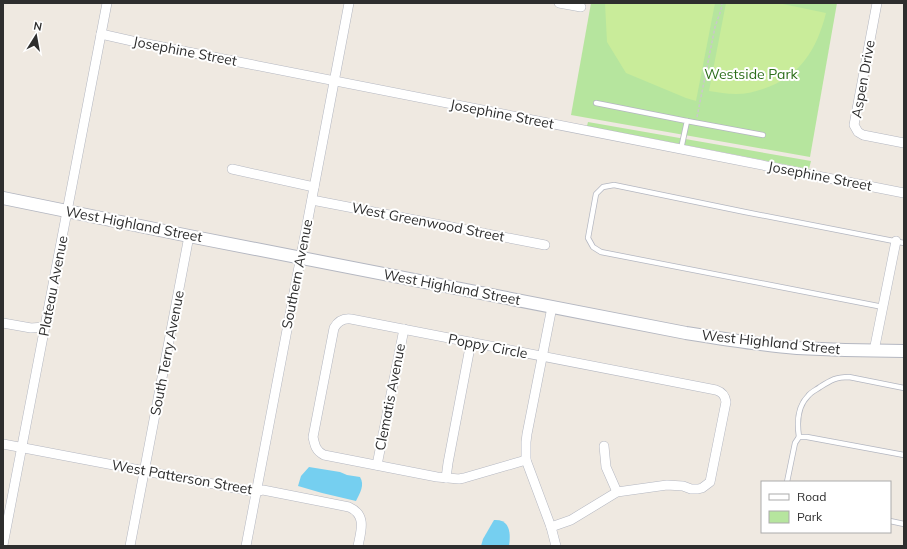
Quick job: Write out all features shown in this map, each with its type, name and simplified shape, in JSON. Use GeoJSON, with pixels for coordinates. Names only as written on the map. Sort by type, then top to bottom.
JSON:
{"type":"FeatureCollection","features":[{"type":"Feature","properties":{"kind":"street","name":"Plateau Avenue"},"geometry":{"type":"LineString","coordinates":[[3,540],[107,3]]}},
{"type":"Feature","properties":{"kind":"street","name":"Southern Avenue"},"geometry":{"type":"LineString","coordinates":[[246,546],[349,3]]}},
{"type":"Feature","properties":{"kind":"street"},"geometry":{"type":"LineString","coordinates":[[559,3],[580,7]]}},
{"type":"Feature","properties":{"kind":"street","name":"Aspen Drive"},"geometry":{"type":"LineString","coordinates":[[877,3],[854,125],[858,132],[863,135],[904,143]]}},
{"type":"Feature","properties":{"kind":"street","name":"Josephine Street"},"geometry":{"type":"LineString","coordinates":[[101,34],[904,193]]}},
{"type":"Feature","properties":{"kind":"street"},"geometry":{"type":"LineString","coordinates":[[232,169],[314,187]]}},
{"type":"Feature","properties":{"kind":"street","name":"West Highland Street"},"geometry":{"type":"LineString","coordinates":[[3,198],[189,236],[686,333],[734,341],[797,348],[856,351],[904,351]]}},
{"type":"Feature","properties":{"kind":"street","name":"West Greenwood Street"},"geometry":{"type":"LineString","coordinates":[[312,200],[545,245]]}},
{"type":"Feature","properties":{"kind":"street","name":"South Terry Avenue"},"geometry":{"type":"LineString","coordinates":[[130,546],[189,236]]}},
{"type":"Feature","properties":{"kind":"street"},"geometry":{"type":"LineString","coordinates":[[874,351],[883,307],[900,242]]}},
{"type":"Feature","properties":{"kind":"street"},"geometry":{"type":"LineString","coordinates":[[552,307],[526,442],[526,460],[551,527],[556,546]]}},
{"type":"Feature","properties":{"kind":"street","name":"Poppy Circle"},"geometry":{"type":"LineString","coordinates":[[526,460],[459,479],[437,477],[320,453],[315,446],[313,437],[336,324],[346,318],[716,390],[723,393],[726,402],[710,482],[707,485],[698,489],[667,485],[617,492],[571,520],[551,527]]}},
{"type":"Feature","properties":{"kind":"street"},"geometry":{"type":"LineString","coordinates":[[3,323],[31,328],[45,327]]}},
{"type":"Feature","properties":{"kind":"street","name":"Clematis Avenue"},"geometry":{"type":"LineString","coordinates":[[377,465],[404,329]]}},
{"type":"Feature","properties":{"kind":"street"},"geometry":{"type":"LineString","coordinates":[[446,478],[471,342]]}},
{"type":"Feature","properties":{"kind":"street","name":"West Patterson Street"},"geometry":{"type":"LineString","coordinates":[[3,444],[256,492],[263,490],[349,507],[354,509],[361,519],[362,524],[358,546]]}},
{"type":"Feature","properties":{"kind":"street"},"geometry":{"type":"LineString","coordinates":[[604,446],[606,468],[617,492]]}},
{"type":"Feature","properties":{"kind":"lane"},"geometry":{"type":"LineString","coordinates":[[596,103],[763,135]]}},
{"type":"Feature","properties":{"kind":"lane"},"geometry":{"type":"LineString","coordinates":[[681,149],[687,121]]}},
{"type":"Feature","properties":{"kind":"lane"},"geometry":{"type":"LineString","coordinates":[[883,307],[601,252],[593,247],[588,238],[596,194],[603,187],[614,185],[900,242]]}},
{"type":"Feature","properties":{"kind":"lane"},"geometry":{"type":"LineString","coordinates":[[800,437],[798,420],[800,409],[804,400],[808,395],[834,378],[849,377],[904,388]]}},
{"type":"Feature","properties":{"kind":"lane"},"geometry":{"type":"LineString","coordinates":[[787,481],[795,443],[800,437],[807,436],[904,455]]}},
{"type":"Feature","properties":{"kind":"lane"},"geometry":{"type":"LineString","coordinates":[[891,521],[904,524]]}},
{"type":"Feature","properties":{"kind":"path"},"geometry":{"type":"LineString","coordinates":[[696,122],[715,26],[722,3]]}},
{"type":"Feature","properties":{"kind":"green space","name":"Westside Park"},"geometry":{"type":"Polygon","coordinates":[[[591,3],[837,3],[810,157],[571,115],[591,3]]]}},
{"type":"Feature","properties":{"kind":"green space"},"geometry":{"type":"Polygon","coordinates":[[[605,3],[715,3],[696,101],[626,73],[607,42],[605,3]]]}},
{"type":"Feature","properties":{"kind":"green space"},"geometry":{"type":"Polygon","coordinates":[[[726,3],[778,3],[826,13],[818,38],[812,50],[797,69],[776,84],[763,89],[753,92],[729,94],[709,91],[726,3]]]}},
{"type":"Feature","properties":{"kind":"green space"},"geometry":{"type":"Polygon","coordinates":[[[588,122],[811,161],[809,169],[587,126],[588,122]]]}},
{"type":"Feature","properties":{"kind":"water"},"geometry":{"type":"Polygon","coordinates":[[[309,467],[360,477],[362,486],[356,501],[298,486],[301,476],[309,467]]]}},
{"type":"Feature","properties":{"kind":"water"},"geometry":{"type":"Polygon","coordinates":[[[494,520],[499,520],[506,524],[510,536],[509,546],[481,546],[483,539],[494,520]]]}}]}
